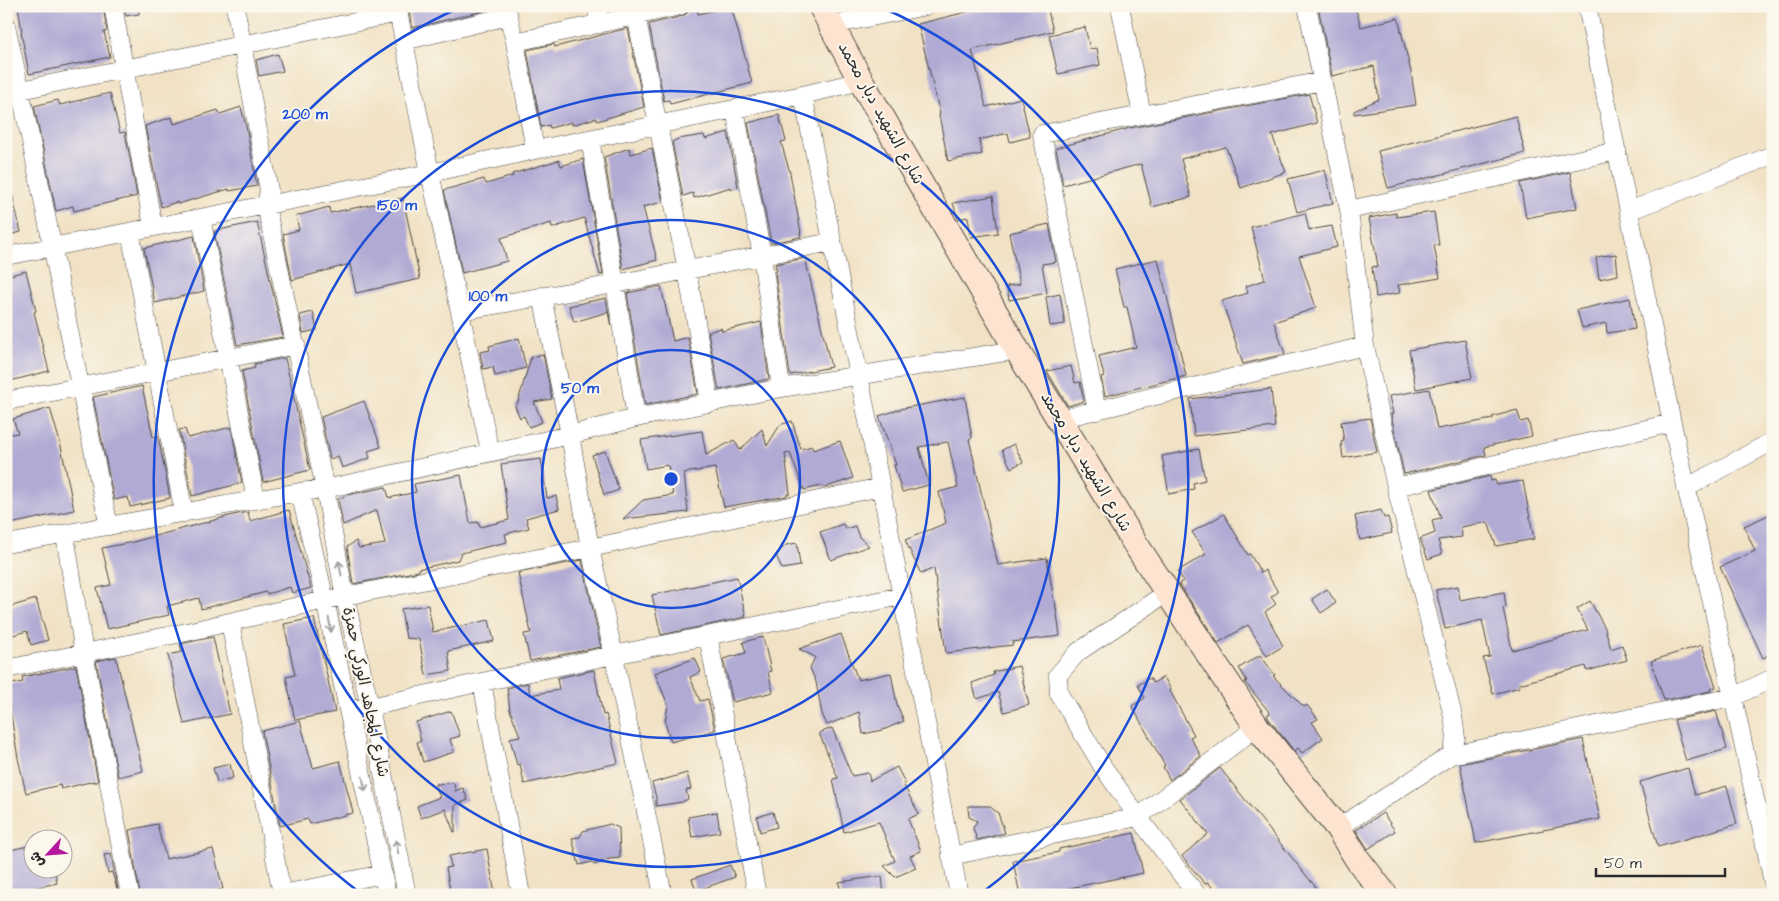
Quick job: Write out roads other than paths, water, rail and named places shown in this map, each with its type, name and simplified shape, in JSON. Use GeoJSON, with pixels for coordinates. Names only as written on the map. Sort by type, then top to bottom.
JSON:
{"type":"FeatureCollection","features":[{"type":"Feature","properties":{"kind":"street"},"geometry":{"type":"LineString","coordinates":[[113,6],[153,227]]}},
{"type":"Feature","properties":{"kind":"street","name":"شارع المجاهد الوركي حمزة"},"geometry":{"type":"LineString","coordinates":[[235,6],[269,190],[266,206],[296,345],[345,597],[370,707],[407,895]]}},
{"type":"Feature","properties":{"kind":"street"},"geometry":{"type":"LineString","coordinates":[[596,6],[600,24]]}},
{"type":"Feature","properties":{"kind":"street"},"geometry":{"type":"LineString","coordinates":[[515,42],[680,6]]}},
{"type":"Feature","properties":{"kind":"street"},"geometry":{"type":"LineString","coordinates":[[827,16],[926,6]]}},
{"type":"Feature","properties":{"kind":"street"},"geometry":{"type":"LineString","coordinates":[[1120,6],[1142,115]]}},
{"type":"Feature","properties":{"kind":"street"},"geometry":{"type":"LineString","coordinates":[[1307,6],[1349,210],[1365,346],[1396,486],[1453,716],[1456,738],[1451,755]]}},
{"type":"Feature","properties":{"kind":"street"},"geometry":{"type":"LineString","coordinates":[[1587,6],[1672,423],[1773,882]]}},
{"type":"Feature","properties":{"kind":"street"},"geometry":{"type":"LineString","coordinates":[[13,92],[243,45],[398,10],[430,173],[490,451]]}},
{"type":"Feature","properties":{"kind":"street"},"geometry":{"type":"LineString","coordinates":[[404,41],[507,11],[515,42],[535,150]]}},
{"type":"Feature","properties":{"kind":"street"},"geometry":{"type":"LineString","coordinates":[[636,15],[687,270],[710,403]]}},
{"type":"Feature","properties":{"kind":"street","name":"شارع الشهيد دبار محمد"},"geometry":{"type":"LineString","coordinates":[[827,16],[861,81],[1017,350],[1136,545],[1257,727],[1338,828],[1358,860],[1385,895]]}},
{"type":"Feature","properties":{"kind":"street"},"geometry":{"type":"LineString","coordinates":[[6,26],[13,92],[52,247],[109,526]]}},
{"type":"Feature","properties":{"kind":"street"},"geometry":{"type":"LineString","coordinates":[[6,256],[430,173],[803,95],[861,81]]}},
{"type":"Feature","properties":{"kind":"street"},"geometry":{"type":"LineString","coordinates":[[1097,412],[1042,134],[1322,81]]}},
{"type":"Feature","properties":{"kind":"street"},"geometry":{"type":"LineString","coordinates":[[803,95],[881,487],[959,895]]}},
{"type":"Feature","properties":{"kind":"street"},"geometry":{"type":"LineString","coordinates":[[735,109],[762,256],[781,388]]}},
{"type":"Feature","properties":{"kind":"street"},"geometry":{"type":"LineString","coordinates":[[590,139],[636,418]]}},
{"type":"Feature","properties":{"kind":"street"},"geometry":{"type":"LineString","coordinates":[[1349,210],[1617,152]]}},
{"type":"Feature","properties":{"kind":"street"},"geometry":{"type":"LineString","coordinates":[[1629,211],[1773,155]]}},
{"type":"Feature","properties":{"kind":"street"},"geometry":{"type":"LineString","coordinates":[[201,218],[256,500]]}},
{"type":"Feature","properties":{"kind":"street"},"geometry":{"type":"LineString","coordinates":[[130,232],[184,513]]}},
{"type":"Feature","properties":{"kind":"street"},"geometry":{"type":"LineString","coordinates":[[460,311],[615,284],[832,242]]}},
{"type":"Feature","properties":{"kind":"street"},"geometry":{"type":"LineString","coordinates":[[542,296],[590,548],[614,656],[662,895]]}},
{"type":"Feature","properties":{"kind":"street"},"geometry":{"type":"LineString","coordinates":[[6,401],[296,345]]}},
{"type":"Feature","properties":{"kind":"street"},"geometry":{"type":"LineString","coordinates":[[1059,419],[1097,412],[1365,346]]}},
{"type":"Feature","properties":{"kind":"street"},"geometry":{"type":"LineString","coordinates":[[6,544],[325,489],[490,451],[570,435],[636,418],[781,388],[1017,350]]}},
{"type":"Feature","properties":{"kind":"street"},"geometry":{"type":"LineString","coordinates":[[1396,486],[1672,423]]}},
{"type":"Feature","properties":{"kind":"street"},"geometry":{"type":"LineString","coordinates":[[1686,488],[1773,442]]}},
{"type":"Feature","properties":{"kind":"street"},"geometry":{"type":"LineString","coordinates":[[6,669],[325,600],[590,548],[881,487]]}},
{"type":"Feature","properties":{"kind":"street","name":"شارع المجاهد الوركي حمزة"},"geometry":{"type":"LineString","coordinates":[[300,492],[325,600],[387,895]]}},
{"type":"Feature","properties":{"kind":"street"},"geometry":{"type":"LineString","coordinates":[[65,535],[84,653],[130,895]]}},
{"type":"Feature","properties":{"kind":"street"},"geometry":{"type":"LineString","coordinates":[[1168,592],[1078,652],[1058,675],[1059,694],[1103,767],[1197,895]]}},
{"type":"Feature","properties":{"kind":"street"},"geometry":{"type":"LineString","coordinates":[[348,710],[902,596]]}},
{"type":"Feature","properties":{"kind":"street"},"geometry":{"type":"LineString","coordinates":[[230,622],[279,894],[383,874]]}},
{"type":"Feature","properties":{"kind":"street"},"geometry":{"type":"LineString","coordinates":[[708,636],[757,895]]}},
{"type":"Feature","properties":{"kind":"street"},"geometry":{"type":"LineString","coordinates":[[1338,828],[1451,755],[1733,697],[1773,678]]}},
{"type":"Feature","properties":{"kind":"street"},"geometry":{"type":"LineString","coordinates":[[482,682],[521,895]]}},
{"type":"Feature","properties":{"kind":"street"},"geometry":{"type":"LineString","coordinates":[[952,856],[1138,817],[1257,727]]}}]}
